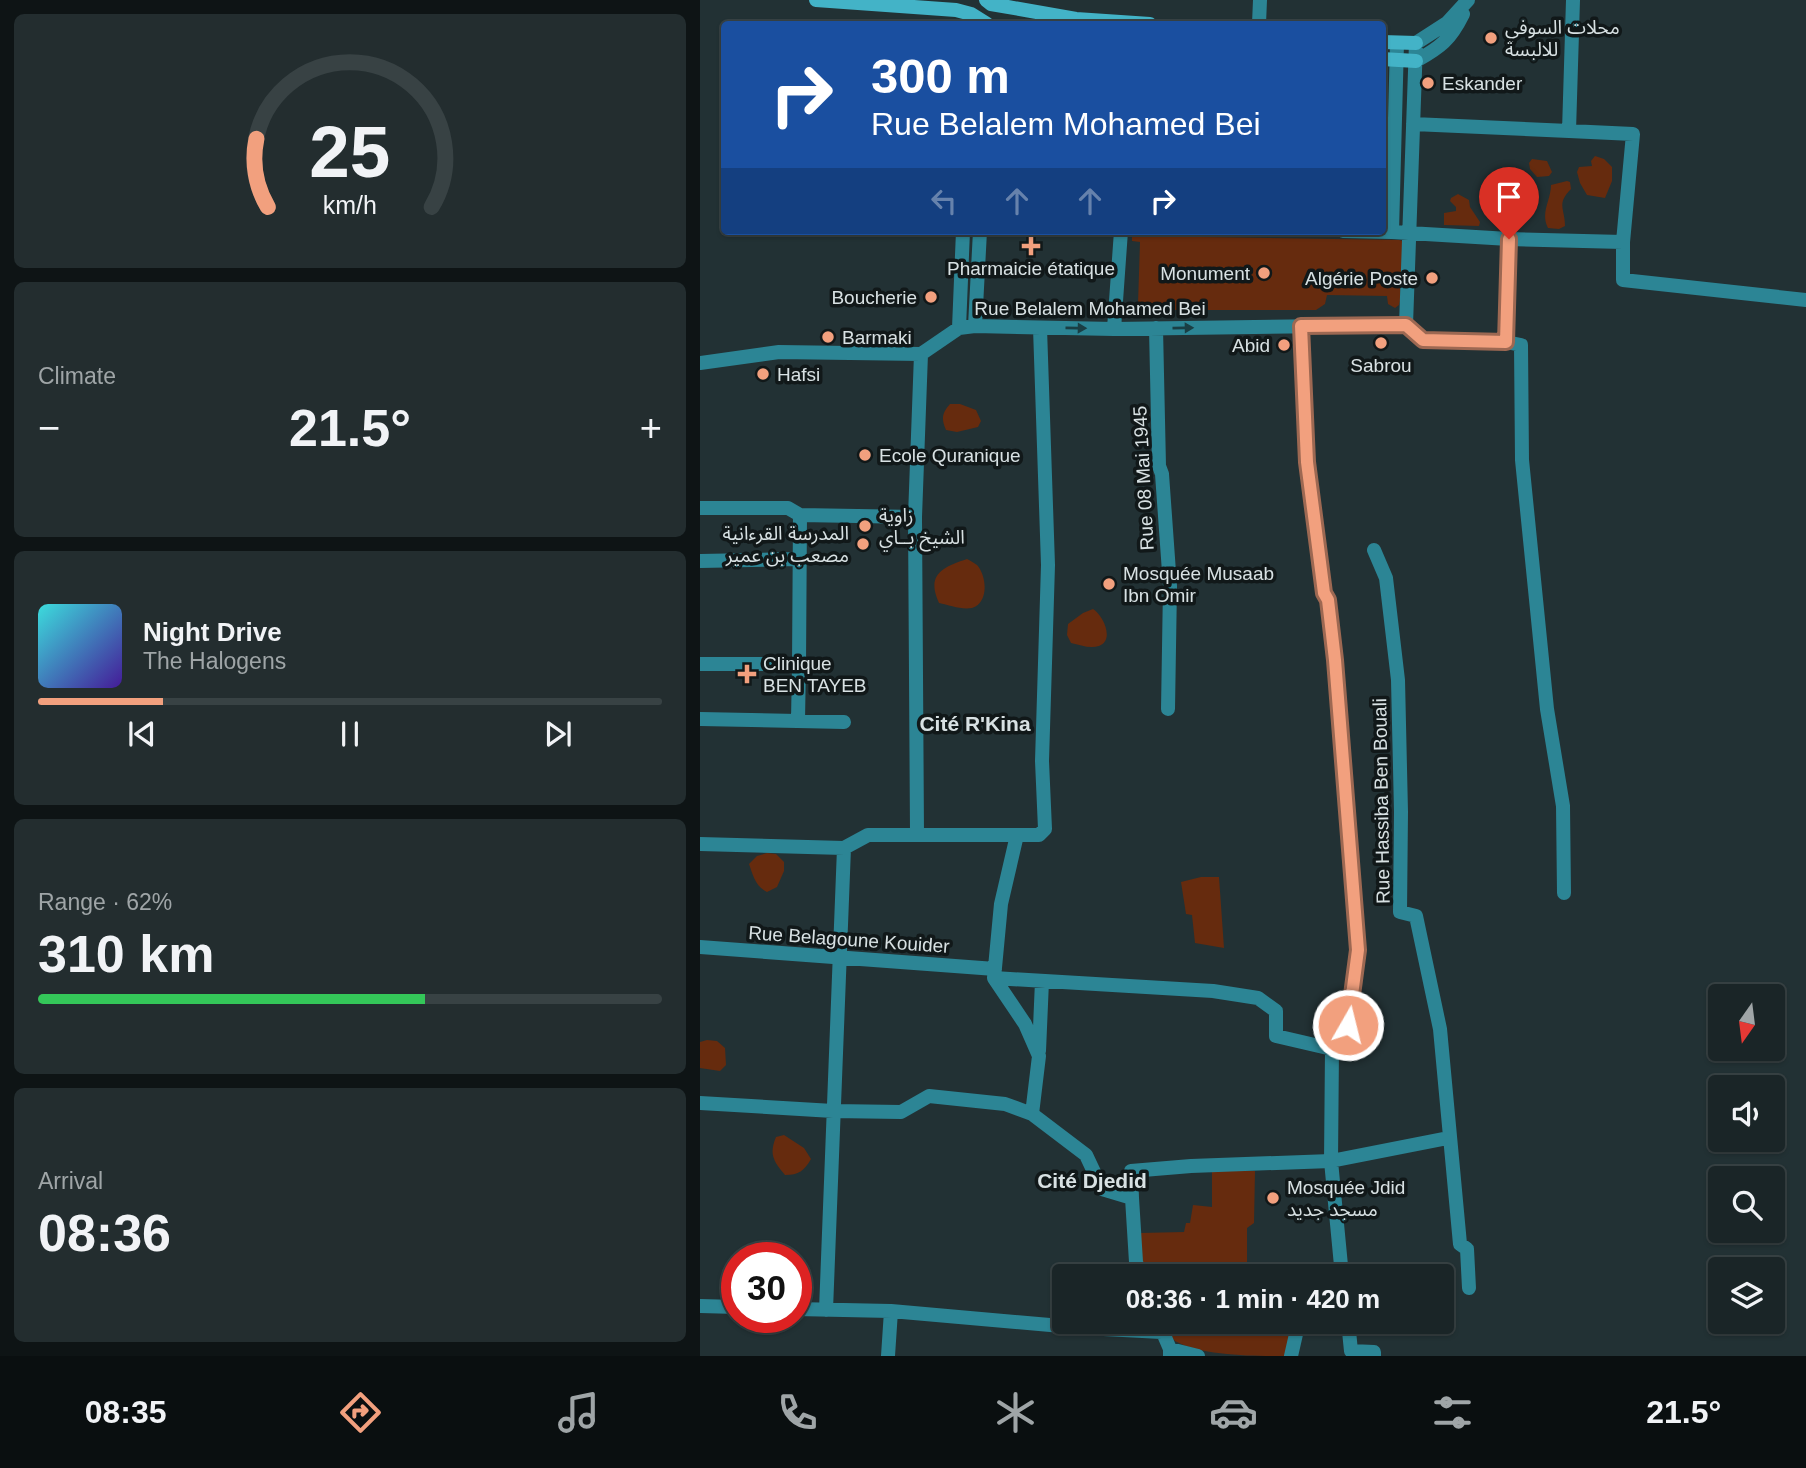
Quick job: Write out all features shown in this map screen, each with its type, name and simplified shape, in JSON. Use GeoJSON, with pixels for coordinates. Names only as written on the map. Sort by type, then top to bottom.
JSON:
{"type":"FeatureCollection","features":[{"type":"Feature","properties":{"kind":"street"},"geometry":{"type":"LineString","coordinates":[[817,0],[971,13]]}},
{"type":"Feature","properties":{"kind":"street"},"geometry":{"type":"LineString","coordinates":[[1259,21],[1260,0]]}},
{"type":"Feature","properties":{"kind":"street"},"geometry":{"type":"LineString","coordinates":[[1392,232],[1390,42],[1416,43],[1447,23],[1469,0]]}},
{"type":"Feature","properties":{"kind":"street"},"geometry":{"type":"LineString","coordinates":[[1390,59],[1416,61],[1444,44],[1455,30],[1469,0]]}},
{"type":"Feature","properties":{"kind":"street"},"geometry":{"type":"LineString","coordinates":[[1569,131],[1573,0]]}},
{"type":"Feature","properties":{"kind":"street"},"geometry":{"type":"LineString","coordinates":[[988,21],[989,2],[1076,19],[1106,21]]}},
{"type":"Feature","properties":{"kind":"street"},"geometry":{"type":"LineString","coordinates":[[1416,43],[1406,325],[1423,340],[1506,342],[1521,345],[1522,460],[1547,709],[1563,806],[1564,893]]}},
{"type":"Feature","properties":{"kind":"street"},"geometry":{"type":"LineString","coordinates":[[1390,92],[1415,94]]}},
{"type":"Feature","properties":{"kind":"street"},"geometry":{"type":"LineString","coordinates":[[1413,124],[1633,134],[1623,242],[1623,280],[1806,300]]}},
{"type":"Feature","properties":{"kind":"street"},"geometry":{"type":"LineString","coordinates":[[1386,232],[1623,242]]}},
{"type":"Feature","properties":{"kind":"street"},"geometry":{"type":"LineString","coordinates":[[959,328],[963,235]]}},
{"type":"Feature","properties":{"kind":"street"},"geometry":{"type":"LineString","coordinates":[[975,326],[980,235]]}},
{"type":"Feature","properties":{"kind":"street"},"geometry":{"type":"LineString","coordinates":[[1114,329],[1121,235]]}},
{"type":"Feature","properties":{"kind":"street"},"geometry":{"type":"LineString","coordinates":[[1506,342],[1509,239]]}},
{"type":"Feature","properties":{"kind":"street","name":"Rue Belalem Mohamed Bei"},"geometry":{"type":"LineString","coordinates":[[920,354],[959,328],[975,326],[1114,329],[1406,325]]}},
{"type":"Feature","properties":{"kind":"street"},"geometry":{"type":"LineString","coordinates":[[1301,326],[1307,462],[1335,660],[1358,950],[1345,1050],[1332,1049],[1331,1161],[1341,1264]]}},
{"type":"Feature","properties":{"kind":"street"},"geometry":{"type":"LineString","coordinates":[[700,844],[844,848],[868,835],[1040,835],[1045,829],[1042,761],[1048,565],[1040,328]]}},
{"type":"Feature","properties":{"kind":"street","name":"Rue 08 Mai 1945"},"geometry":{"type":"LineString","coordinates":[[1156,328],[1159,466],[1162,474],[1170,586],[1168,709]]}},
{"type":"Feature","properties":{"kind":"street"},"geometry":{"type":"LineString","coordinates":[[700,362],[779,352],[920,354],[915,517],[917,833]]}},
{"type":"Feature","properties":{"kind":"street"},"geometry":{"type":"LineString","coordinates":[[700,508],[788,508],[800,515],[915,517]]}},
{"type":"Feature","properties":{"kind":"street"},"geometry":{"type":"LineString","coordinates":[[798,720],[800,515]]}},
{"type":"Feature","properties":{"kind":"street","name":"Rue Hassiba Ben Bouali"},"geometry":{"type":"LineString","coordinates":[[1374,550],[1386,578],[1398,680],[1400,912],[1416,916],[1440,1029],[1448,1138],[1460,1244],[1467,1249],[1469,1289]]}},
{"type":"Feature","properties":{"kind":"street"},"geometry":{"type":"LineString","coordinates":[[700,561],[799,559]]}},
{"type":"Feature","properties":{"kind":"street"},"geometry":{"type":"LineString","coordinates":[[700,664],[799,664]]}},
{"type":"Feature","properties":{"kind":"street"},"geometry":{"type":"LineString","coordinates":[[700,719],[844,722]]}},
{"type":"Feature","properties":{"kind":"street"},"geometry":{"type":"LineString","coordinates":[[1017,835],[1001,904],[994,974],[1025,1024],[1038,1056]]}},
{"type":"Feature","properties":{"kind":"street"},"geometry":{"type":"LineString","coordinates":[[826,1310],[844,848]]}},
{"type":"Feature","properties":{"kind":"street","name":"Rue Belagoune Kouider"},"geometry":{"type":"LineString","coordinates":[[700,947],[840,957],[1042,981],[1213,991],[1258,998],[1276,1011],[1276,1036],[1332,1049]]}},
{"type":"Feature","properties":{"kind":"street"},"geometry":{"type":"LineString","coordinates":[[1031,1114],[1038,1056],[1042,981]]}},
{"type":"Feature","properties":{"kind":"street"},"geometry":{"type":"LineString","coordinates":[[700,1103],[901,1112],[929,1096],[1005,1104],[1031,1114],[1086,1156],[1102,1189],[1132,1198]]}},
{"type":"Feature","properties":{"kind":"street"},"geometry":{"type":"LineString","coordinates":[[1137,1264],[1131,1171],[1331,1161],[1448,1138]]}},
{"type":"Feature","properties":{"kind":"street"},"geometry":{"type":"LineString","coordinates":[[700,1306],[721,1307]]}},
{"type":"Feature","properties":{"kind":"street"},"geometry":{"type":"LineString","coordinates":[[812,1310],[891,1311],[1052,1325]]}},
{"type":"Feature","properties":{"kind":"street"},"geometry":{"type":"LineString","coordinates":[[888,1356],[891,1311]]}},
{"type":"Feature","properties":{"kind":"street"},"geometry":{"type":"LineString","coordinates":[[1163,1334],[1170,1353],[1198,1356]]}},
{"type":"Feature","properties":{"kind":"street"},"geometry":{"type":"LineString","coordinates":[[1291,1356],[1296,1334]]}},
{"type":"Feature","properties":{"kind":"street"},"geometry":{"type":"LineString","coordinates":[[1349,1334],[1351,1351],[1374,1352],[1374,1356]]}},
{"type":"Feature","properties":{"kind":"shaded area"},"geometry":{"type":"Polygon","coordinates":[[[1595,156],[1604,159],[1612,167],[1612,181],[1605,198],[1587,195],[1577,172],[1579,167],[1592,166],[1591,161],[1595,156]]]}},
{"type":"Feature","properties":{"kind":"shaded area"},"geometry":{"type":"Polygon","coordinates":[[[1532,159],[1547,161],[1552,172],[1549,176],[1537,177],[1530,169],[1529,163],[1532,159]]]}},
{"type":"Feature","properties":{"kind":"shaded area"},"geometry":{"type":"Polygon","coordinates":[[[1570,182],[1571,189],[1566,194],[1562,207],[1565,226],[1559,229],[1548,228],[1545,212],[1551,185],[1570,182]]]}},
{"type":"Feature","properties":{"kind":"shaded area"},"geometry":{"type":"Polygon","coordinates":[[[1458,194],[1469,200],[1470,207],[1480,222],[1479,226],[1444,225],[1444,213],[1456,211],[1450,201],[1458,194]]]}},
{"type":"Feature","properties":{"kind":"shaded area"},"geometry":{"type":"Polygon","coordinates":[[[1132,236],[1403,241],[1399,305],[1395,308],[1388,304],[1387,296],[1327,295],[1325,304],[1316,310],[1129,310],[1129,304],[1138,304],[1140,242],[1132,241],[1132,236]]]}},
{"type":"Feature","properties":{"kind":"shaded area"},"geometry":{"type":"Polygon","coordinates":[[[950,404],[960,404],[976,410],[981,421],[978,427],[957,432],[946,430],[943,416],[950,404]]]}},
{"type":"Feature","properties":{"kind":"shaded area"},"geometry":{"type":"Polygon","coordinates":[[[967,559],[977,565],[983,576],[985,589],[981,601],[972,608],[939,603],[934,585],[939,574],[950,565],[967,559]]]}},
{"type":"Feature","properties":{"kind":"shaded area"},"geometry":{"type":"Polygon","coordinates":[[[1093,609],[1106,628],[1104,643],[1092,647],[1071,643],[1067,635],[1068,624],[1093,609]]]}},
{"type":"Feature","properties":{"kind":"shaded area"},"geometry":{"type":"Polygon","coordinates":[[[776,854],[784,862],[784,871],[777,887],[767,892],[757,883],[749,864],[757,856],[776,854]]]}},
{"type":"Feature","properties":{"kind":"shaded area"},"geometry":{"type":"Polygon","coordinates":[[[1201,877],[1219,877],[1224,948],[1195,943],[1192,915],[1186,914],[1181,882],[1201,877]]]}},
{"type":"Feature","properties":{"kind":"shaded area"},"geometry":{"type":"Polygon","coordinates":[[[717,1041],[725,1048],[726,1065],[720,1071],[700,1068],[700,1042],[717,1041]]]}},
{"type":"Feature","properties":{"kind":"shaded area"},"geometry":{"type":"Polygon","coordinates":[[[784,1135],[804,1148],[811,1159],[798,1173],[785,1175],[773,1157],[776,1137],[784,1135]]]}},
{"type":"Feature","properties":{"kind":"shaded area"},"geometry":{"type":"Polygon","coordinates":[[[1212,1171],[1255,1171],[1254,1223],[1247,1228],[1247,1264],[1142,1264],[1139,1256],[1140,1233],[1184,1232],[1186,1223],[1190,1223],[1193,1205],[1212,1207],[1212,1171]]]}},
{"type":"Feature","properties":{"kind":"shaded area"},"geometry":{"type":"Polygon","coordinates":[[[1170,1334],[1289,1334],[1285,1356],[1199,1350],[1173,1339],[1170,1334]]]}},
{"type":"Feature","properties":{"kind":"place","name":"محلات السوفي للالبسة"},"geometry":{"type":"Point","coordinates":[1491,38]}},
{"type":"Feature","properties":{"kind":"place","name":"Eskander"},"geometry":{"type":"Point","coordinates":[1428,83]}},
{"type":"Feature","properties":{"kind":"place","name":"Pharmaicie étatique"},"geometry":{"type":"Point","coordinates":[1031,246]}},
{"type":"Feature","properties":{"kind":"place","name":"Monument"},"geometry":{"type":"Point","coordinates":[1264,273]}},
{"type":"Feature","properties":{"kind":"place","name":"Algérie Poste"},"geometry":{"type":"Point","coordinates":[1432,278]}},
{"type":"Feature","properties":{"kind":"place","name":"Boucherie"},"geometry":{"type":"Point","coordinates":[931,297]}},
{"type":"Feature","properties":{"kind":"place","name":"Barmaki"},"geometry":{"type":"Point","coordinates":[828,337]}},
{"type":"Feature","properties":{"kind":"place","name":"Sabrou"},"geometry":{"type":"Point","coordinates":[1381,343]}},
{"type":"Feature","properties":{"kind":"place","name":"Abid"},"geometry":{"type":"Point","coordinates":[1284,345]}},
{"type":"Feature","properties":{"kind":"place","name":"Hafsi"},"geometry":{"type":"Point","coordinates":[763,374]}},
{"type":"Feature","properties":{"kind":"place","name":"Ecole Quranique"},"geometry":{"type":"Point","coordinates":[865,455]}},
{"type":"Feature","properties":{"kind":"place","name":"زاوية الشيخ بــاي"},"geometry":{"type":"Point","coordinates":[865,526]}},
{"type":"Feature","properties":{"kind":"place","name":"المدرسة القرءانية مصعب بن عمير"},"geometry":{"type":"Point","coordinates":[863,544]}},
{"type":"Feature","properties":{"kind":"place","name":"Mosquée Musaab Ibn Omir"},"geometry":{"type":"Point","coordinates":[1109,584]}},
{"type":"Feature","properties":{"kind":"place","name":"Clinique BEN TAYEB"},"geometry":{"type":"Point","coordinates":[747,674]}},
{"type":"Feature","properties":{"kind":"place","name":"Mosquée Jdid مسجد جديد"},"geometry":{"type":"Point","coordinates":[1273,1198]}},
{"type":"Feature","properties":{"kind":"district","name":"Cité R'Kina"},"geometry":{"type":"Point","coordinates":[975,724]}},
{"type":"Feature","properties":{"kind":"district","name":"Cité Djedid"},"geometry":{"type":"Point","coordinates":[1092,1181]}},
{"type":"Feature","properties":{"kind":"route"},"geometry":{"type":"LineString","coordinates":[[1348,1025],[1358,950],[1335,660],[1307,462],[1301,326],[1406,325],[1423,340],[1506,342],[1509,239]]}}]}
